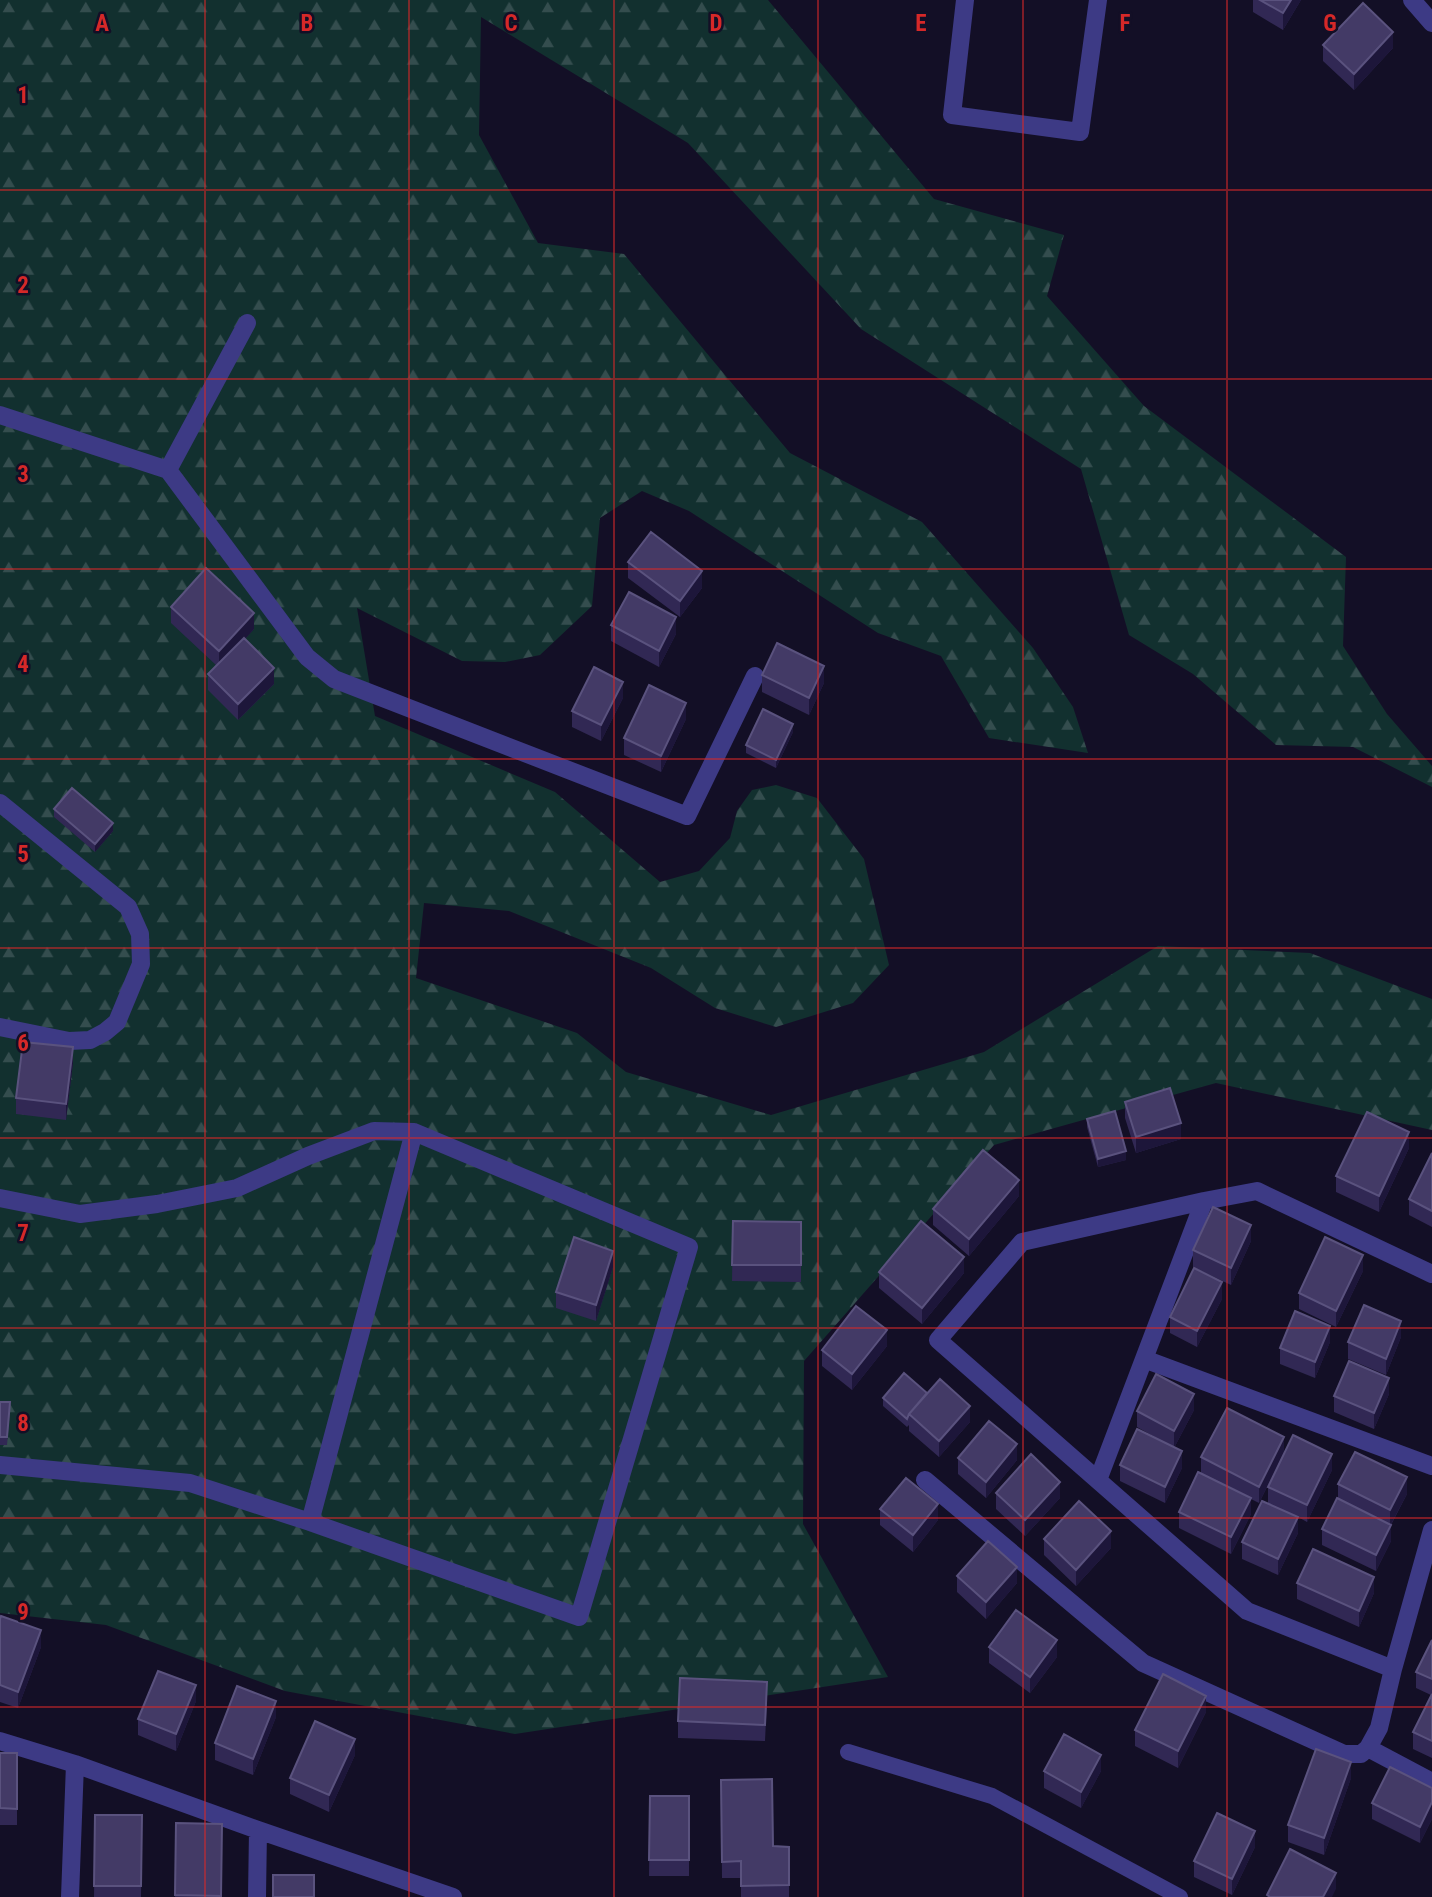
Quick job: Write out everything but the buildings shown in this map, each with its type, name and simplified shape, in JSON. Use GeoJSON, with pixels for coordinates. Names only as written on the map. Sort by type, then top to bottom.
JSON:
{"type":"FeatureCollection","features":[{"type":"Feature","properties":{"kind":"street"},"geometry":{"type":"LineString","coordinates":[[965,0],[952,115],[1080,132],[1098,0]]}},
{"type":"Feature","properties":{"kind":"street"},"geometry":{"type":"LineString","coordinates":[[1412,0],[1432,23]]}},
{"type":"Feature","properties":{"kind":"street"},"geometry":{"type":"LineString","coordinates":[[168,470],[247,323]]}},
{"type":"Feature","properties":{"kind":"street"},"geometry":{"type":"LineString","coordinates":[[0,415],[168,470],[307,657],[334,679],[687,816],[755,676]]}},
{"type":"Feature","properties":{"kind":"street"},"geometry":{"type":"LineString","coordinates":[[0,803],[128,907],[140,934],[141,964],[117,1022],[90,1040],[69,1041],[0,1027]]}},
{"type":"Feature","properties":{"kind":"street"},"geometry":{"type":"LineString","coordinates":[[0,1198],[80,1214],[157,1204],[237,1188],[308,1156],[374,1131],[414,1132],[689,1247],[579,1616],[190,1483],[0,1465]]}},
{"type":"Feature","properties":{"kind":"street"},"geometry":{"type":"LineString","coordinates":[[310,1522],[414,1132]]}},
{"type":"Feature","properties":{"kind":"street"},"geometry":{"type":"LineString","coordinates":[[1393,1669],[1247,1611],[938,1340],[1022,1242],[1257,1191],[1432,1274]]}},
{"type":"Feature","properties":{"kind":"street"},"geometry":{"type":"LineString","coordinates":[[1098,1480],[1203,1201]]}},
{"type":"Feature","properties":{"kind":"street"},"geometry":{"type":"LineString","coordinates":[[1144,1359],[1432,1466]]}},
{"type":"Feature","properties":{"kind":"street"},"geometry":{"type":"LineString","coordinates":[[925,1480],[1143,1662],[1343,1754],[1361,1755],[1379,1728],[1432,1530]]}},
{"type":"Feature","properties":{"kind":"street"},"geometry":{"type":"LineString","coordinates":[[0,1741],[75,1764],[445,1896]]}},
{"type":"Feature","properties":{"kind":"street"},"geometry":{"type":"LineString","coordinates":[[1368,1748],[1432,1782]]}},
{"type":"Feature","properties":{"kind":"street"},"geometry":{"type":"LineString","coordinates":[[69,1897],[75,1764]]}},
{"type":"Feature","properties":{"kind":"street"},"geometry":{"type":"LineString","coordinates":[[257,1897],[258,1830]]}},
{"type":"Feature","properties":{"kind":"lane"},"geometry":{"type":"LineString","coordinates":[[848,1752],[992,1796],[1180,1897]]}},
{"type":"Feature","properties":{"kind":"green space"},"geometry":{"type":"Polygon","coordinates":[[[0,0],[768,0],[934,199],[1064,235],[1047,296],[1144,406],[1346,557],[1343,646],[1387,714],[1432,766],[1432,787],[1353,747],[1276,745],[1193,674],[1129,635],[1081,469],[861,329],[688,143],[481,17],[479,135],[538,243],[624,254],[790,453],[922,522],[1033,648],[1073,707],[1088,753],[989,738],[941,656],[878,633],[689,511],[642,491],[600,518],[592,606],[540,655],[505,662],[462,661],[357,608],[375,716],[555,792],[660,882],[699,871],[730,838],[737,811],[752,790],[776,785],[817,798],[864,859],[889,965],[853,1003],[776,1027],[715,1008],[651,968],[509,911],[424,903],[416,978],[577,1033],[626,1072],[771,1115],[984,1052],[1158,946],[1310,953],[1432,999],[1432,1130],[1216,1083],[994,1145],[804,1361],[803,1524],[888,1677],[515,1734],[285,1691],[106,1625],[0,1613],[0,0]]]}}]}
